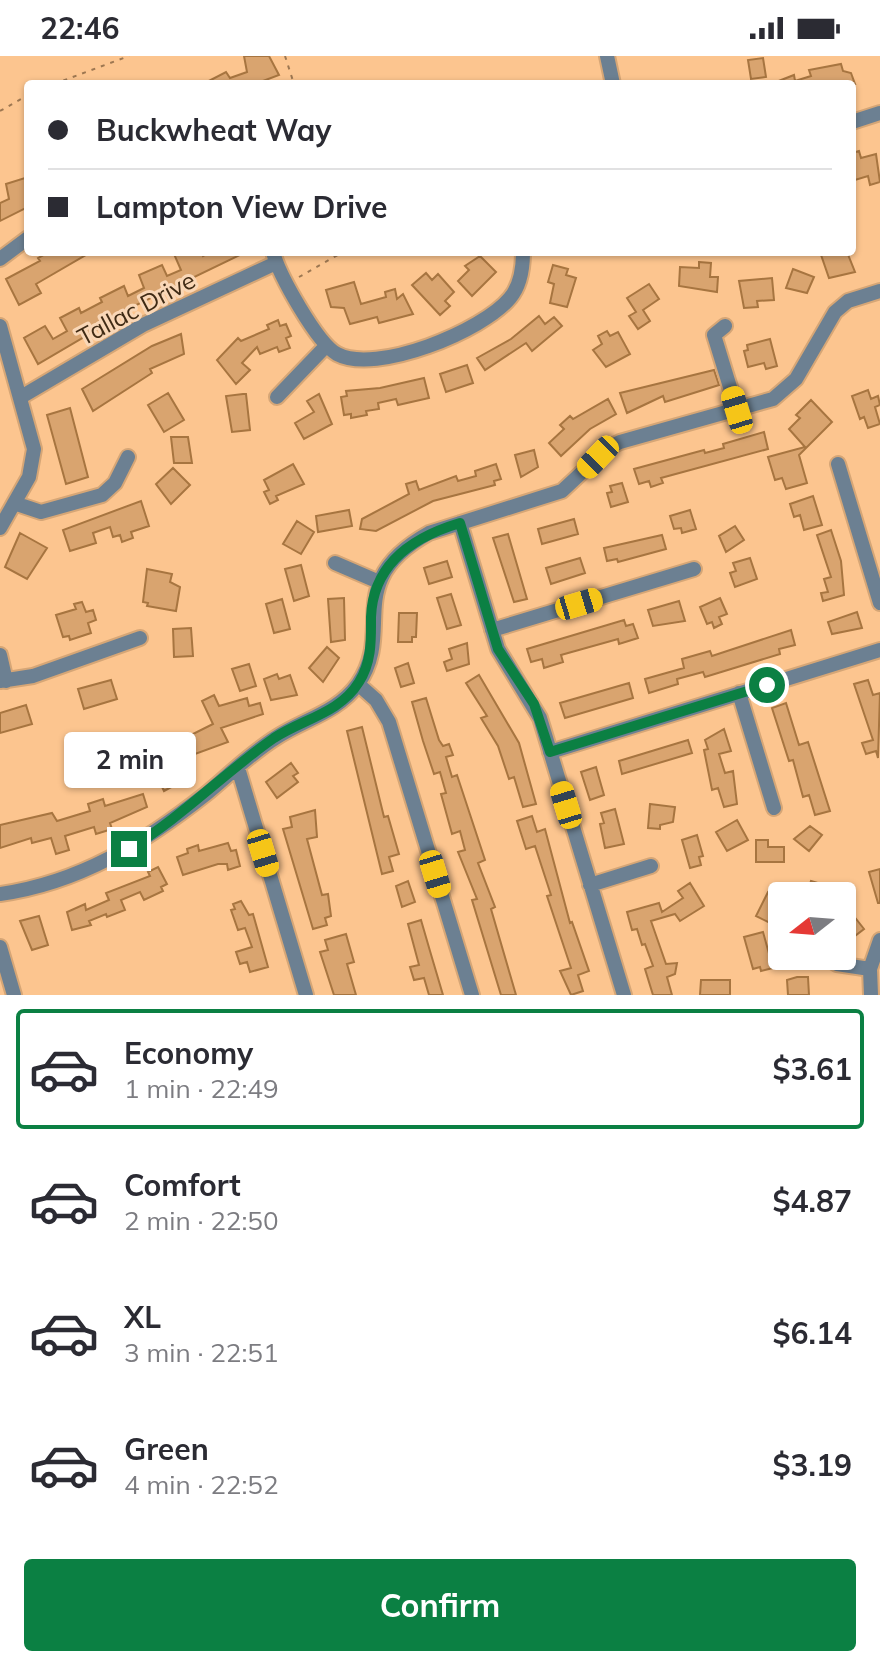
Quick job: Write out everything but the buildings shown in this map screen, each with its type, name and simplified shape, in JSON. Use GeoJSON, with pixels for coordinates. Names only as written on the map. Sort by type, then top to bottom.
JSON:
{"type":"FeatureCollection","features":[{"type":"Feature","properties":{"kind":"street"},"geometry":{"type":"LineString","coordinates":[[607,56],[612,80]]}},
{"type":"Feature","properties":{"kind":"street"},"geometry":{"type":"LineString","coordinates":[[856,121],[880,113]]}},
{"type":"Feature","properties":{"kind":"street"},"geometry":{"type":"LineString","coordinates":[[0,259],[24,241]]}},
{"type":"Feature","properties":{"kind":"street"},"geometry":{"type":"LineString","coordinates":[[274,258],[326,346],[336,354],[358,360],[452,340],[510,298],[522,272],[523,256]]}},
{"type":"Feature","properties":{"kind":"street","name":"Tallac Drive"},"geometry":{"type":"LineString","coordinates":[[21,397],[143,325],[274,258]]}},
{"type":"Feature","properties":{"kind":"street"},"geometry":{"type":"LineString","coordinates":[[0,894],[74,875],[129,849],[155,833],[276,737],[334,708],[358,684],[370,656],[373,599],[379,582],[399,553],[413,542],[460,523],[562,491],[608,448],[620,442],[773,399],[786,390],[835,312],[848,301],[880,291]]}},
{"type":"Feature","properties":{"kind":"street"},"geometry":{"type":"LineString","coordinates":[[0,326],[33,437],[34,458],[29,477],[0,528]]}},
{"type":"Feature","properties":{"kind":"street"},"geometry":{"type":"LineString","coordinates":[[725,326],[714,335],[737,410]]}},
{"type":"Feature","properties":{"kind":"street"},"geometry":{"type":"LineString","coordinates":[[277,397],[326,346]]}},
{"type":"Feature","properties":{"kind":"street"},"geometry":{"type":"LineString","coordinates":[[14,503],[41,512],[102,495],[115,483],[128,457]]}},
{"type":"Feature","properties":{"kind":"street"},"geometry":{"type":"LineString","coordinates":[[838,464],[880,603]]}},
{"type":"Feature","properties":{"kind":"street"},"geometry":{"type":"LineString","coordinates":[[460,523],[503,660],[534,704],[624,995]]}},
{"type":"Feature","properties":{"kind":"street"},"geometry":{"type":"LineString","coordinates":[[335,563],[379,582]]}},
{"type":"Feature","properties":{"kind":"street"},"geometry":{"type":"LineString","coordinates":[[492,630],[694,569]]}},
{"type":"Feature","properties":{"kind":"street"},"geometry":{"type":"LineString","coordinates":[[0,655],[3,681],[47,671],[140,638]]}},
{"type":"Feature","properties":{"kind":"street"},"geometry":{"type":"LineString","coordinates":[[550,752],[880,650]]}},
{"type":"Feature","properties":{"kind":"street"},"geometry":{"type":"LineString","coordinates":[[358,684],[376,700],[389,722],[472,995]]}},
{"type":"Feature","properties":{"kind":"street"},"geometry":{"type":"LineString","coordinates":[[739,693],[774,808]]}},
{"type":"Feature","properties":{"kind":"street"},"geometry":{"type":"LineString","coordinates":[[238,768],[306,995]]}},
{"type":"Feature","properties":{"kind":"street"},"geometry":{"type":"LineString","coordinates":[[590,885],[651,866]]}},
{"type":"Feature","properties":{"kind":"street"},"geometry":{"type":"LineString","coordinates":[[871,995],[870,969],[880,940]]}},
{"type":"Feature","properties":{"kind":"street"},"geometry":{"type":"LineString","coordinates":[[0,947],[14,995]]}},
{"type":"Feature","properties":{"kind":"street"},"geometry":{"type":"LineString","coordinates":[[856,967],[870,969]]}},
{"type":"Feature","properties":{"kind":"path"},"geometry":{"type":"LineString","coordinates":[[65,80],[129,56]]}},
{"type":"Feature","properties":{"kind":"path"},"geometry":{"type":"LineString","coordinates":[[285,56],[293,80]]}},
{"type":"Feature","properties":{"kind":"path"},"geometry":{"type":"LineString","coordinates":[[0,111],[24,97]]}},
{"type":"Feature","properties":{"kind":"path"},"geometry":{"type":"LineString","coordinates":[[287,284],[336,256]]}},
{"type":"Feature","properties":{"kind":"route"},"geometry":{"type":"LineString","coordinates":[[129,849],[180,814],[276,737],[334,708],[345,698],[358,684],[370,656],[373,599],[387,567],[413,542],[460,523],[498,649],[509,671],[534,704],[550,752],[767,685]]}}]}
